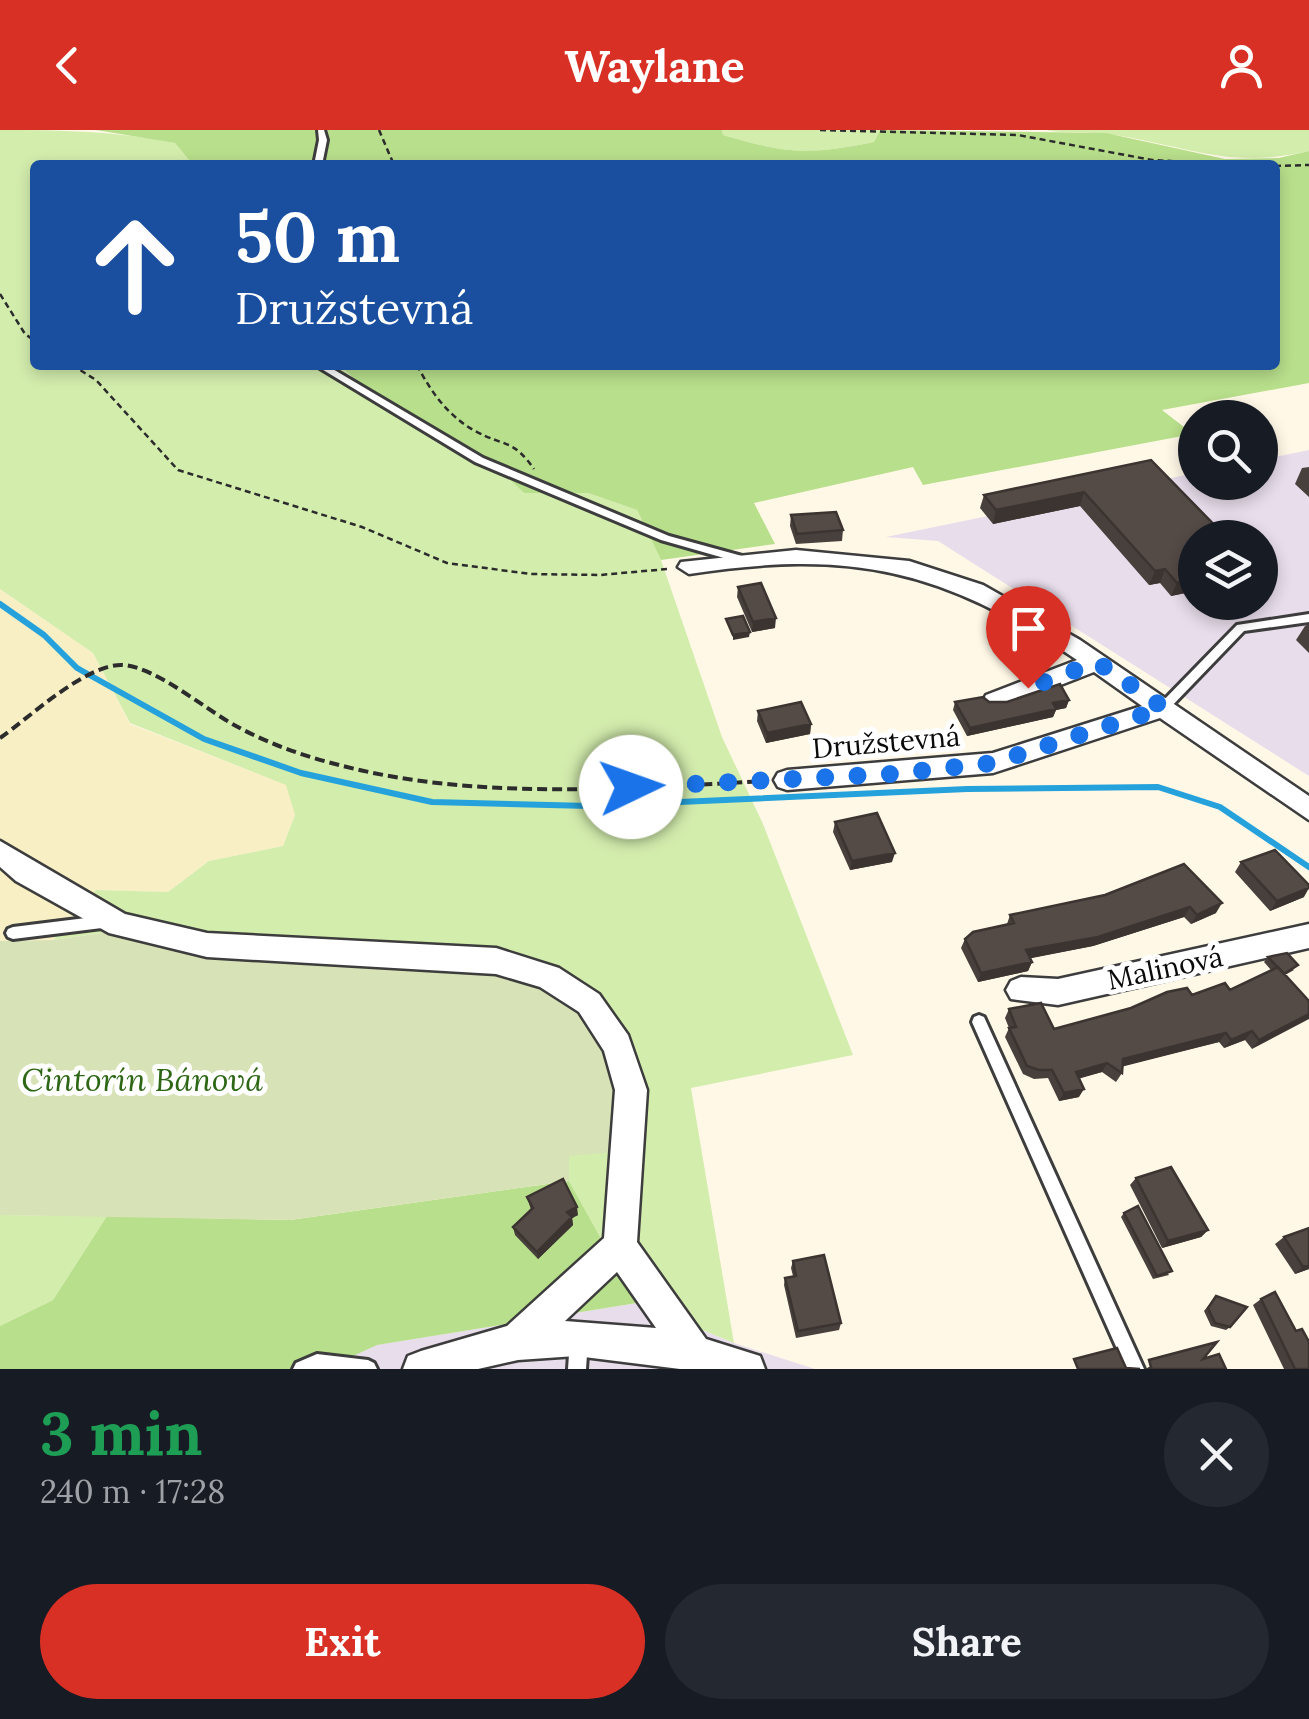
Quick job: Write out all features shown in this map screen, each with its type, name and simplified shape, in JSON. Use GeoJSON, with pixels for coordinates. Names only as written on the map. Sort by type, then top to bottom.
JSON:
{"type":"FeatureCollection","features":[{"type":"Feature","properties":{"kind":"street"},"geometry":{"type":"LineString","coordinates":[[689,567],[738,558],[877,563],[925,572],[975,590],[1097,662],[1309,810]]}},
{"type":"Feature","properties":{"kind":"street","name":"Družstevná"},"geometry":{"type":"LineString","coordinates":[[994,701],[1097,662]]}},
{"type":"Feature","properties":{"kind":"street","name":"Družstevná"},"geometry":{"type":"LineString","coordinates":[[787,780],[993,763],[1164,708]]}},
{"type":"Feature","properties":{"kind":"street"},"geometry":{"type":"LineString","coordinates":[[0,852],[26,873],[111,920],[207,945],[496,961],[549,978],[589,1003],[618,1045],[631,1090],[620,1246],[693,1352]]}},
{"type":"Feature","properties":{"kind":"street","name":"Malinová"},"geometry":{"type":"LineString","coordinates":[[1021,990],[1058,992],[1309,936]]}},
{"type":"Feature","properties":{"kind":"street"},"geometry":{"type":"LineString","coordinates":[[516,1342],[620,1246]]}},
{"type":"Feature","properties":{"kind":"street"},"geometry":{"type":"LineString","coordinates":[[427,1368],[516,1342],[578,1353],[693,1352],[748,1369]]}},
{"type":"Feature","properties":{"kind":"lane"},"geometry":{"type":"LineString","coordinates":[[319,160],[324,140],[321,130]]}},
{"type":"Feature","properties":{"kind":"lane"},"geometry":{"type":"LineString","coordinates":[[328,370],[479,460],[665,538],[738,558]]}},
{"type":"Feature","properties":{"kind":"lane"},"geometry":{"type":"LineString","coordinates":[[1164,708],[1241,628],[1309,618]]}},
{"type":"Feature","properties":{"kind":"lane"},"geometry":{"type":"LineString","coordinates":[[13,933],[111,920]]}},
{"type":"Feature","properties":{"kind":"lane"},"geometry":{"type":"LineString","coordinates":[[979,1022],[1135,1369]]}},
{"type":"Feature","properties":{"kind":"lane"},"geometry":{"type":"LineString","coordinates":[[302,1369],[317,1363],[368,1369]]}},
{"type":"Feature","properties":{"kind":"path"},"geometry":{"type":"LineString","coordinates":[[379,130],[392,160]]}},
{"type":"Feature","properties":{"kind":"path"},"geometry":{"type":"LineString","coordinates":[[820,130],[975,132],[1056,140],[1159,160]]}},
{"type":"Feature","properties":{"kind":"path"},"geometry":{"type":"LineString","coordinates":[[1280,166],[1309,165]]}},
{"type":"Feature","properties":{"kind":"path"},"geometry":{"type":"LineString","coordinates":[[0,294],[30,338]]}},
{"type":"Feature","properties":{"kind":"path"},"geometry":{"type":"LineString","coordinates":[[80,370],[96,380],[178,470],[362,527],[447,563],[530,574],[600,575],[689,567]]}},
{"type":"Feature","properties":{"kind":"path"},"geometry":{"type":"LineString","coordinates":[[420,370],[453,417],[486,440],[519,447],[543,486]]}},
{"type":"Feature","properties":{"kind":"path"},"geometry":{"type":"LineString","coordinates":[[0,738],[97,670],[114,664],[139,668],[222,719],[285,749],[358,772],[459,784],[631,787],[787,780]]}},
{"type":"Feature","properties":{"kind":"shaded area"},"geometry":{"type":"Polygon","coordinates":[[[1309,450],[1309,776],[938,541],[886,537],[1178,477],[1178,500],[1278,500],[1278,456],[1309,450]]]}},
{"type":"Feature","properties":{"kind":"shaded area"},"geometry":{"type":"Polygon","coordinates":[[[0,589],[93,653],[130,724],[287,785],[295,815],[283,846],[209,861],[168,892],[96,890],[53,940],[0,941],[0,589]]]}},
{"type":"Feature","properties":{"kind":"shaded area"},"geometry":{"type":"Polygon","coordinates":[[[637,1303],[734,1343],[815,1369],[325,1369],[376,1345],[637,1303]]]}},
{"type":"Feature","properties":{"kind":"green space"},"geometry":{"type":"Polygon","coordinates":[[[0,130],[88,132],[153,139],[175,143],[189,160],[30,160],[30,370],[345,370],[359,385],[508,478],[524,493],[588,493],[637,510],[661,560],[722,737],[763,824],[853,1055],[691,1088],[734,1343],[637,1303],[569,1181],[569,1156],[238,954],[108,932],[53,940],[96,890],[168,892],[209,861],[283,846],[295,815],[286,785],[130,723],[93,653],[0,589],[0,130]]]}},
{"type":"Feature","properties":{"kind":"green space"},"geometry":{"type":"Polygon","coordinates":[[[96,130],[722,130],[723,135],[745,141],[798,150],[874,142],[880,130],[1106,133],[1225,159],[1279,158],[1309,151],[1309,383],[1216,400],[1178,400],[1178,407],[1162,410],[1178,422],[1178,437],[923,485],[913,467],[754,503],[775,544],[661,560],[637,510],[588,493],[524,493],[508,478],[359,384],[345,370],[1280,370],[1280,160],[189,160],[175,143],[96,130]]]}},
{"type":"Feature","properties":{"kind":"green space"},"geometry":{"type":"Polygon","coordinates":[[[722,130],[880,130],[874,142],[815,151],[764,146],[723,135],[722,130]]]}},
{"type":"Feature","properties":{"kind":"green space"},"geometry":{"type":"Polygon","coordinates":[[[1046,130],[1309,130],[1309,151],[1230,157],[1108,134],[1046,130]]]}},
{"type":"Feature","properties":{"kind":"green space","name":"Cintorín Bánová"},"geometry":{"type":"Polygon","coordinates":[[[108,932],[238,954],[490,969],[565,996],[600,1038],[615,1096],[616,1152],[569,1156],[569,1181],[290,1220],[0,1215],[0,941],[53,940],[108,932]]]}},
{"type":"Feature","properties":{"kind":"green space"},"geometry":{"type":"Polygon","coordinates":[[[569,1181],[637,1303],[377,1345],[325,1369],[0,1369],[0,1326],[53,1300],[107,1216],[290,1220],[569,1181]]]}},
{"type":"Feature","properties":{"kind":"green space"},"geometry":{"type":"Polygon","coordinates":[[[0,1215],[107,1216],[53,1300],[0,1326],[0,1215]]]}},
{"type":"Feature","properties":{"kind":"building"},"geometry":{"type":"Polygon","coordinates":[[[1151,460],[1178,488],[1178,500],[1190,500],[1209,520],[1178,520],[1177,583],[1165,569],[1155,571],[1084,492],[996,510],[984,495],[1151,460]]]}},
{"type":"Feature","properties":{"kind":"building"},"geometry":{"type":"Polygon","coordinates":[[[836,512],[843,530],[797,534],[791,515],[836,512]]]}},
{"type":"Feature","properties":{"kind":"building"},"geometry":{"type":"Polygon","coordinates":[[[761,583],[776,618],[753,622],[738,587],[761,583]]]}},
{"type":"Feature","properties":{"kind":"building"},"geometry":{"type":"Polygon","coordinates":[[[743,616],[750,632],[733,635],[726,619],[743,616]]]}},
{"type":"Feature","properties":{"kind":"building"},"geometry":{"type":"Polygon","coordinates":[[[1060,684],[1069,700],[1053,703],[1056,709],[970,728],[955,702],[983,697],[989,702],[1007,702],[1060,684]]]}},
{"type":"Feature","properties":{"kind":"building"},"geometry":{"type":"Polygon","coordinates":[[[801,702],[811,724],[767,733],[758,711],[801,702]]]}},
{"type":"Feature","properties":{"kind":"building"},"geometry":{"type":"Polygon","coordinates":[[[877,813],[895,853],[852,861],[835,822],[877,813]]]}},
{"type":"Feature","properties":{"kind":"building"},"geometry":{"type":"Polygon","coordinates":[[[1275,850],[1309,885],[1277,901],[1241,862],[1275,850]]]}},
{"type":"Feature","properties":{"kind":"building"},"geometry":{"type":"Polygon","coordinates":[[[1184,864],[1222,903],[1197,915],[1190,907],[1098,937],[1026,950],[1032,962],[981,973],[965,939],[973,932],[1014,923],[1010,915],[1105,895],[1184,864]]]}},
{"type":"Feature","properties":{"kind":"building"},"geometry":{"type":"Polygon","coordinates":[[[1287,953],[1298,965],[1284,974],[1268,957],[1287,953]]]}},
{"type":"Feature","properties":{"kind":"building"},"geometry":{"type":"Polygon","coordinates":[[[1278,967],[1309,1001],[1309,1014],[1259,1040],[1252,1031],[1231,1040],[1226,1033],[1123,1059],[1122,1073],[1107,1063],[1076,1072],[1084,1089],[1064,1093],[1052,1070],[1027,1066],[1009,1028],[1016,1027],[1009,1009],[1041,1003],[1054,1029],[1131,1008],[1167,992],[1187,988],[1192,995],[1225,983],[1230,990],[1278,967]]]}},
{"type":"Feature","properties":{"kind":"building"},"geometry":{"type":"Polygon","coordinates":[[[1171,1167],[1208,1230],[1168,1241],[1136,1178],[1171,1167]]]}},
{"type":"Feature","properties":{"kind":"building"},"geometry":{"type":"Polygon","coordinates":[[[563,1179],[577,1207],[567,1212],[572,1217],[537,1252],[513,1227],[533,1208],[527,1197],[563,1179]]]}},
{"type":"Feature","properties":{"kind":"building"},"geometry":{"type":"Polygon","coordinates":[[[1138,1206],[1172,1271],[1157,1276],[1124,1213],[1138,1206]]]}},
{"type":"Feature","properties":{"kind":"building"},"geometry":{"type":"Polygon","coordinates":[[[1309,1228],[1309,1265],[1303,1267],[1284,1237],[1309,1228]]]}},
{"type":"Feature","properties":{"kind":"building"},"geometry":{"type":"Polygon","coordinates":[[[824,1255],[841,1323],[798,1331],[785,1278],[796,1276],[793,1261],[824,1255]]]}},
{"type":"Feature","properties":{"kind":"building"},"geometry":{"type":"Polygon","coordinates":[[[1275,1292],[1296,1331],[1302,1329],[1309,1342],[1309,1369],[1295,1369],[1261,1299],[1275,1292]]]}},
{"type":"Feature","properties":{"kind":"building"},"geometry":{"type":"Polygon","coordinates":[[[1216,1296],[1247,1307],[1230,1327],[1215,1323],[1208,1308],[1216,1296]]]}},
{"type":"Feature","properties":{"kind":"building"},"geometry":{"type":"Polygon","coordinates":[[[1217,1342],[1203,1359],[1219,1354],[1226,1369],[1148,1369],[1149,1360],[1217,1342]]]}},
{"type":"Feature","properties":{"kind":"building"},"geometry":{"type":"Polygon","coordinates":[[[1117,1348],[1126,1368],[1140,1369],[1078,1369],[1074,1359],[1117,1348]]]}},
{"type":"Feature","properties":{"kind":"waterway"},"geometry":{"type":"LineString","coordinates":[[0,604],[44,635],[77,668],[204,739],[301,773],[432,802],[590,806],[967,789],[1158,787],[1220,807],[1309,867]]}},
{"type":"Feature","properties":{"kind":"route"},"geometry":{"type":"LineString","coordinates":[[631,787],[892,774],[993,763],[1164,708],[1097,662],[1028,688]]}}]}
